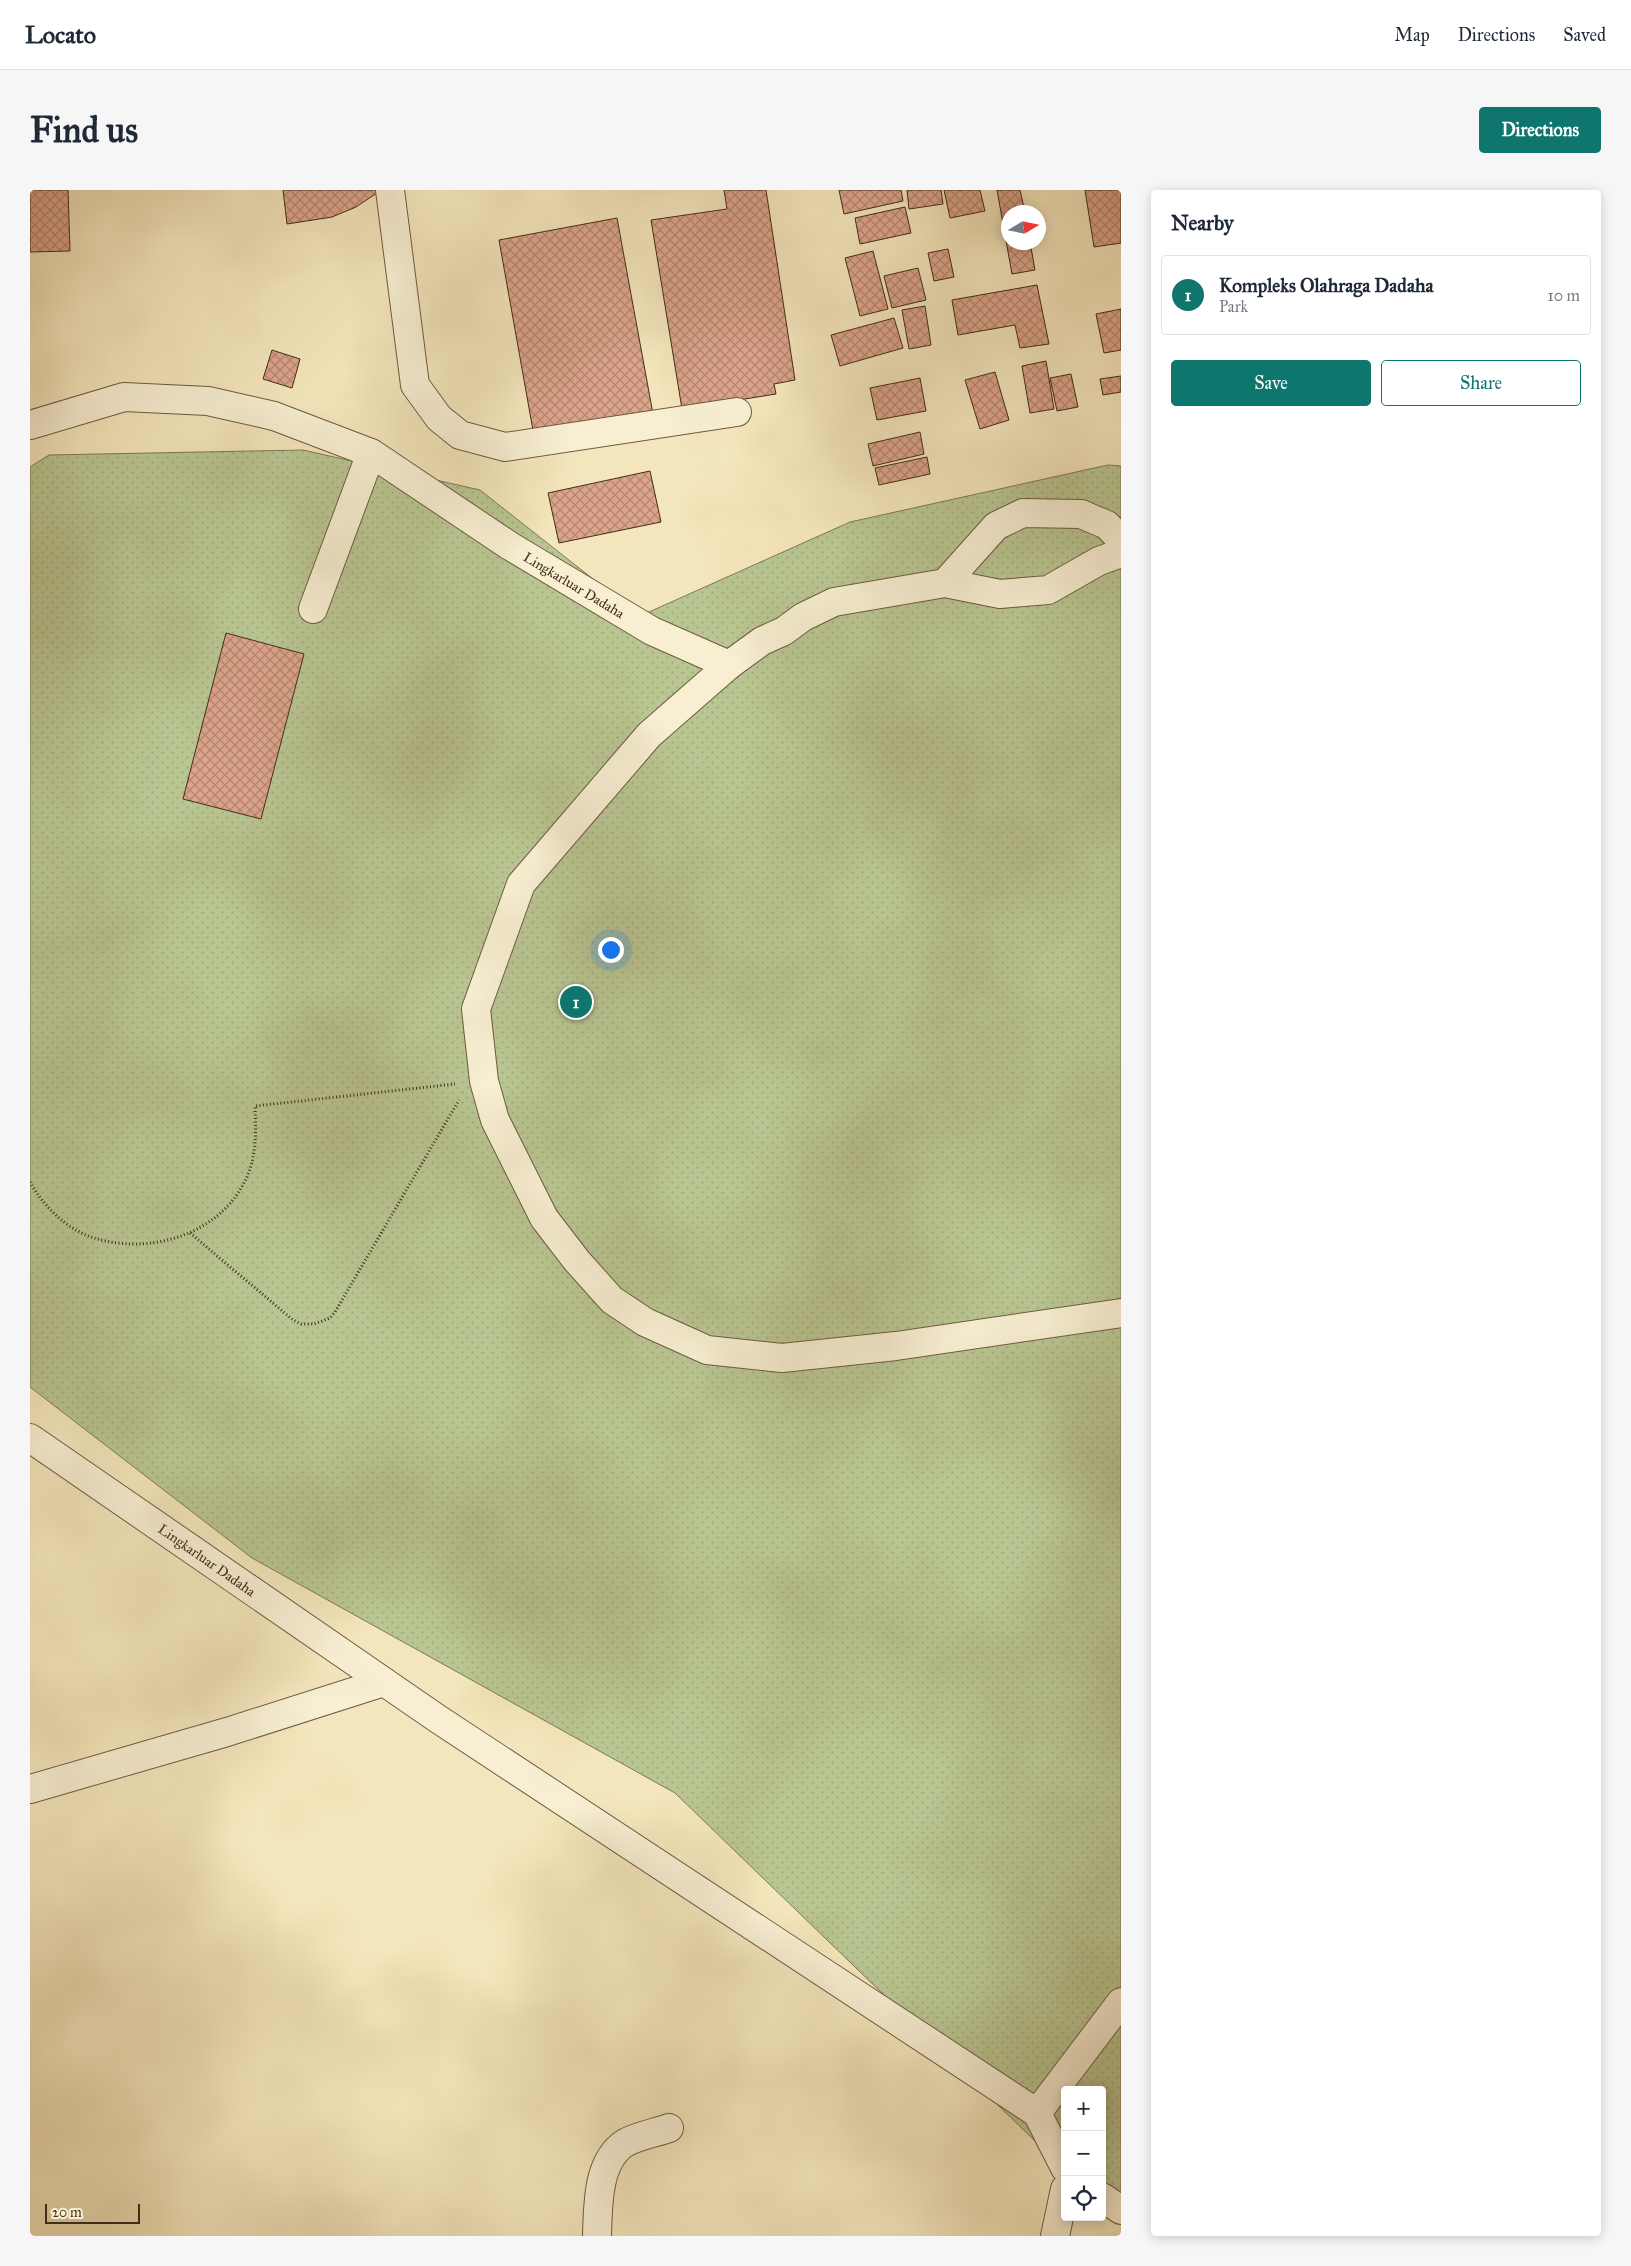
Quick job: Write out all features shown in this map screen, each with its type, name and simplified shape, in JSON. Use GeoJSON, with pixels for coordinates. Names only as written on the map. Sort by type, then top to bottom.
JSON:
{"type":"FeatureCollection","features":[{"type":"Feature","properties":{"kind":"street"},"geometry":{"type":"LineString","coordinates":[[390,190],[415,384],[439,418],[460,436],[505,447],[738,412]]}},
{"type":"Feature","properties":{"kind":"street","name":"Lingkarluar Dadaha"},"geometry":{"type":"LineString","coordinates":[[30,426],[124,397],[208,401],[274,416],[371,453],[510,546],[652,631],[729,665]]}},
{"type":"Feature","properties":{"kind":"street"},"geometry":{"type":"LineString","coordinates":[[313,610],[371,453]]}},
{"type":"Feature","properties":{"kind":"street"},"geometry":{"type":"LineString","coordinates":[[945,583],[996,526],[1023,513],[1081,514],[1106,525],[1121,540]]}},
{"type":"Feature","properties":{"kind":"street"},"geometry":{"type":"LineString","coordinates":[[1121,554],[1099,561],[1048,590],[1000,594],[945,583],[834,602],[803,617],[784,631],[762,641],[729,665],[649,735],[521,884],[476,1009],[477,1081],[544,1218],[577,1261],[612,1300],[645,1322],[707,1350],[782,1358],[906,1345],[1121,1313]]}},
{"type":"Feature","properties":{"kind":"street","name":"Lingkarluar Dadaha"},"geometry":{"type":"LineString","coordinates":[[30,1438],[384,1682],[1037,2113]]}},
{"type":"Feature","properties":{"kind":"street"},"geometry":{"type":"LineString","coordinates":[[30,1789],[227,1732],[384,1682]]}},
{"type":"Feature","properties":{"kind":"street"},"geometry":{"type":"LineString","coordinates":[[1061,2160],[1037,2113],[1120,2007]]}},
{"type":"Feature","properties":{"kind":"street"},"geometry":{"type":"LineString","coordinates":[[597,2236],[600,2191],[609,2160],[616,2150],[627,2142],[669,2128]]}},
{"type":"Feature","properties":{"kind":"street"},"geometry":{"type":"LineString","coordinates":[[1106,2200],[1121,2210]]}},
{"type":"Feature","properties":{"kind":"street"},"geometry":{"type":"LineString","coordinates":[[1055,2236],[1061,2208]]}},
{"type":"Feature","properties":{"kind":"path"},"geometry":{"type":"LineString","coordinates":[[190,1233],[285,1316],[307,1324],[324,1321],[335,1312],[477,1081]]}},
{"type":"Feature","properties":{"kind":"path"},"geometry":{"type":"LineString","coordinates":[[30,1182],[38,1196],[56,1216],[75,1229],[91,1237],[150,1244],[190,1233],[213,1218],[231,1202],[245,1182],[253,1161],[256,1134],[255,1106],[477,1081]]}},
{"type":"Feature","properties":{"kind":"green space"},"geometry":{"type":"Polygon","coordinates":[[[303,450],[480,490],[640,616],[850,522],[1108,465],[1121,466],[1121,2223],[1106,2210],[1106,2086],[1061,2086],[1061,2166],[675,1793],[252,1558],[30,1387],[30,467],[49,455],[303,450]]]}},
{"type":"Feature","properties":{"kind":"building"},"geometry":{"type":"Polygon","coordinates":[[[30,190],[68,190],[70,251],[30,252],[30,190]]]}},
{"type":"Feature","properties":{"kind":"building"},"geometry":{"type":"Polygon","coordinates":[[[283,190],[377,190],[377,193],[356,207],[332,217],[287,224],[283,190]]]}},
{"type":"Feature","properties":{"kind":"building"},"geometry":{"type":"Polygon","coordinates":[[[724,190],[766,190],[795,380],[774,384],[776,394],[682,409],[651,220],[727,209],[724,190]]]}},
{"type":"Feature","properties":{"kind":"building"},"geometry":{"type":"Polygon","coordinates":[[[839,190],[901,190],[903,201],[844,214],[839,190]]]}},
{"type":"Feature","properties":{"kind":"building"},"geometry":{"type":"Polygon","coordinates":[[[907,190],[941,190],[943,204],[909,209],[907,190]]]}},
{"type":"Feature","properties":{"kind":"building"},"geometry":{"type":"Polygon","coordinates":[[[944,190],[980,190],[985,211],[950,218],[944,190]]]}},
{"type":"Feature","properties":{"kind":"building"},"geometry":{"type":"Polygon","coordinates":[[[997,190],[1020,190],[1023,205],[1001,205],[1001,212],[997,190]]]}},
{"type":"Feature","properties":{"kind":"building"},"geometry":{"type":"Polygon","coordinates":[[[1085,190],[1121,190],[1121,243],[1094,247],[1085,190]]]}},
{"type":"Feature","properties":{"kind":"building"},"geometry":{"type":"Polygon","coordinates":[[[905,207],[911,233],[860,244],[855,218],[905,207]]]}},
{"type":"Feature","properties":{"kind":"building"},"geometry":{"type":"Polygon","coordinates":[[[617,218],[653,414],[534,436],[499,240],[617,218]]]}},
{"type":"Feature","properties":{"kind":"building"},"geometry":{"type":"Polygon","coordinates":[[[948,249],[954,277],[934,281],[928,253],[948,249]]]}},
{"type":"Feature","properties":{"kind":"building"},"geometry":{"type":"Polygon","coordinates":[[[1008,250],[1031,250],[1035,270],[1012,274],[1008,250]]]}},
{"type":"Feature","properties":{"kind":"building"},"geometry":{"type":"Polygon","coordinates":[[[873,251],[888,309],[860,316],[845,258],[873,251]]]}},
{"type":"Feature","properties":{"kind":"building"},"geometry":{"type":"Polygon","coordinates":[[[918,268],[926,300],[892,308],[884,276],[918,268]]]}},
{"type":"Feature","properties":{"kind":"building"},"geometry":{"type":"Polygon","coordinates":[[[1037,285],[1049,344],[1020,348],[1015,325],[958,335],[952,300],[1037,285]]]}},
{"type":"Feature","properties":{"kind":"building"},"geometry":{"type":"Polygon","coordinates":[[[925,306],[931,345],[909,349],[902,310],[925,306]]]}},
{"type":"Feature","properties":{"kind":"building"},"geometry":{"type":"Polygon","coordinates":[[[1121,309],[1121,350],[1104,353],[1096,314],[1121,309]]]}},
{"type":"Feature","properties":{"kind":"building"},"geometry":{"type":"Polygon","coordinates":[[[894,318],[903,348],[840,366],[831,335],[894,318]]]}},
{"type":"Feature","properties":{"kind":"building"},"geometry":{"type":"Polygon","coordinates":[[[272,350],[300,359],[292,388],[263,379],[272,350]]]}},
{"type":"Feature","properties":{"kind":"building"},"geometry":{"type":"Polygon","coordinates":[[[1046,361],[1054,409],[1030,413],[1022,366],[1046,361]]]}},
{"type":"Feature","properties":{"kind":"building"},"geometry":{"type":"Polygon","coordinates":[[[995,372],[1009,420],[980,429],[965,380],[995,372]]]}},
{"type":"Feature","properties":{"kind":"building"},"geometry":{"type":"Polygon","coordinates":[[[1071,374],[1078,407],[1057,411],[1050,378],[1071,374]]]}},
{"type":"Feature","properties":{"kind":"building"},"geometry":{"type":"Polygon","coordinates":[[[1121,376],[1121,392],[1103,395],[1100,379],[1121,376]]]}},
{"type":"Feature","properties":{"kind":"building"},"geometry":{"type":"Polygon","coordinates":[[[920,378],[926,411],[877,420],[870,388],[920,378]]]}},
{"type":"Feature","properties":{"kind":"building"},"geometry":{"type":"Polygon","coordinates":[[[920,432],[924,454],[873,466],[868,444],[920,432]]]}},
{"type":"Feature","properties":{"kind":"building"},"geometry":{"type":"Polygon","coordinates":[[[927,457],[930,474],[879,485],[875,468],[927,457]]]}},
{"type":"Feature","properties":{"kind":"building"},"geometry":{"type":"Polygon","coordinates":[[[650,471],[661,522],[559,543],[548,493],[650,471]]]}},
{"type":"Feature","properties":{"kind":"building"},"geometry":{"type":"Polygon","coordinates":[[[226,633],[304,654],[261,819],[183,799],[226,633]]]}},
{"type":"Feature","properties":{"kind":"place","name":"Kompleks Olahraga Dadaha"},"geometry":{"type":"Point","coordinates":[576,1002]}}]}
